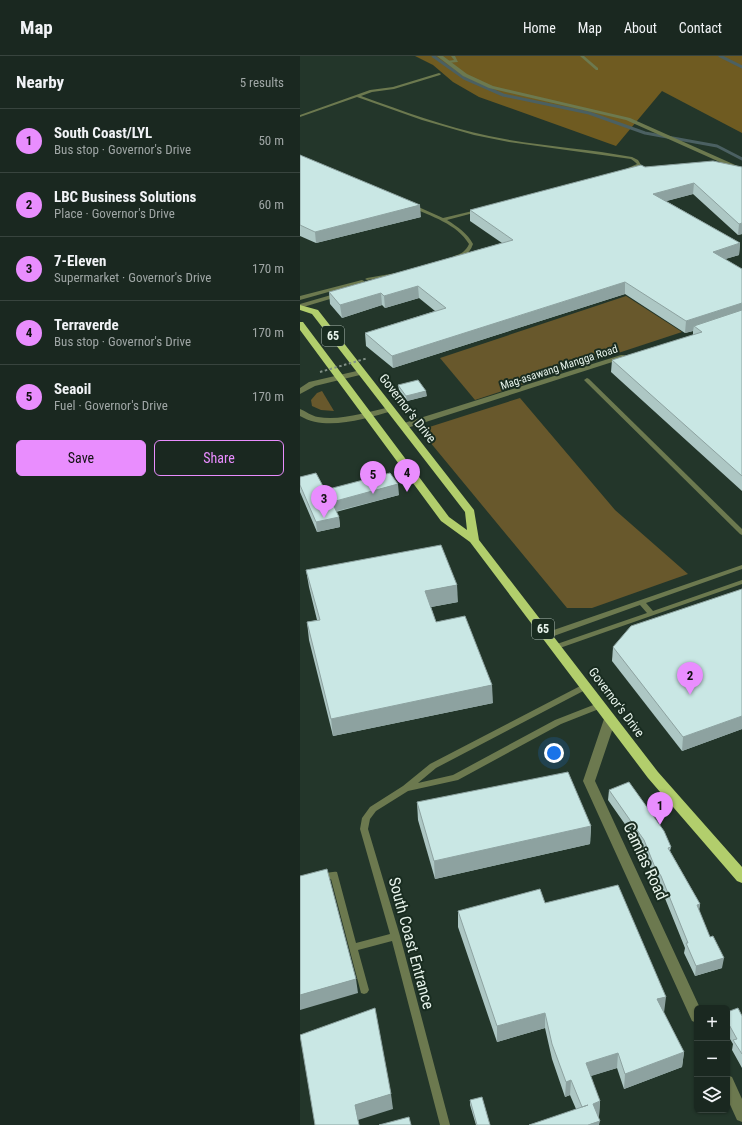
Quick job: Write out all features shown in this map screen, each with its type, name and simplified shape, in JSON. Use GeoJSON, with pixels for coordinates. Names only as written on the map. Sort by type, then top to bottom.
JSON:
{"type":"FeatureCollection","features":[{"type":"Feature","properties":{"kind":"highway","name":"Governor's Drive"},"geometry":{"type":"LineString","coordinates":[[300,306],[315,312],[470,512],[474,540]]}},
{"type":"Feature","properties":{"kind":"highway","name":"Governor's Drive"},"geometry":{"type":"LineString","coordinates":[[300,324],[445,519],[474,540],[548,635],[653,775],[742,877]]}},
{"type":"Feature","properties":{"kind":"street"},"geometry":{"type":"LineString","coordinates":[[440,56],[465,74],[491,87],[628,119],[742,170]]}},
{"type":"Feature","properties":{"kind":"street","name":"Mag-asawang Mangga Road"},"geometry":{"type":"LineString","coordinates":[[404,426],[632,355]]}},
{"type":"Feature","properties":{"kind":"street"},"geometry":{"type":"LineString","coordinates":[[300,392],[312,384],[362,372]]}},
{"type":"Feature","properties":{"kind":"street"},"geometry":{"type":"LineString","coordinates":[[300,412],[311,418],[335,420],[390,409]]}},
{"type":"Feature","properties":{"kind":"street","name":"Camias Road"},"geometry":{"type":"LineString","coordinates":[[610,719],[589,781],[694,1010]]}},
{"type":"Feature","properties":{"kind":"street"},"geometry":{"type":"LineString","coordinates":[[730,1089],[742,1115]]}},
{"type":"Feature","properties":{"kind":"lane"},"geometry":{"type":"LineString","coordinates":[[448,62],[457,61],[453,56]]}},
{"type":"Feature","properties":{"kind":"lane"},"geometry":{"type":"LineString","coordinates":[[582,56],[597,69]]}},
{"type":"Feature","properties":{"kind":"lane"},"geometry":{"type":"LineString","coordinates":[[300,116],[371,91],[393,88],[439,74]]}},
{"type":"Feature","properties":{"kind":"lane"},"geometry":{"type":"LineString","coordinates":[[358,96],[432,123],[474,134],[591,150],[637,161],[639,165],[627,170]]}},
{"type":"Feature","properties":{"kind":"lane"},"geometry":{"type":"LineString","coordinates":[[407,204],[443,220],[469,239],[472,244],[467,253],[454,258]]}},
{"type":"Feature","properties":{"kind":"lane"},"geometry":{"type":"LineString","coordinates":[[443,220],[481,210]]}},
{"type":"Feature","properties":{"kind":"lane"},"geometry":{"type":"LineString","coordinates":[[300,298],[364,280],[404,272]]}},
{"type":"Feature","properties":{"kind":"lane"},"geometry":{"type":"LineString","coordinates":[[375,285],[397,274]]}},
{"type":"Feature","properties":{"kind":"lane"},"geometry":{"type":"LineString","coordinates":[[300,306],[346,293]]}},
{"type":"Feature","properties":{"kind":"lane"},"geometry":{"type":"LineString","coordinates":[[587,380],[742,533]]}},
{"type":"Feature","properties":{"kind":"lane"},"geometry":{"type":"LineString","coordinates":[[548,635],[742,567]]}},
{"type":"Feature","properties":{"kind":"lane"},"geometry":{"type":"LineString","coordinates":[[557,647],[742,582]]}},
{"type":"Feature","properties":{"kind":"lane"},"geometry":{"type":"LineString","coordinates":[[641,602],[652,614]]}},
{"type":"Feature","properties":{"kind":"lane"},"geometry":{"type":"LineString","coordinates":[[406,788],[433,766],[586,686]]}},
{"type":"Feature","properties":{"kind":"lane"},"geometry":{"type":"LineString","coordinates":[[406,788],[455,778],[558,722],[601,705]]}},
{"type":"Feature","properties":{"kind":"lane","name":"South Coast Entrance"},"geometry":{"type":"LineString","coordinates":[[406,788],[373,809],[366,818],[364,829],[395,936],[445,1125]]}},
{"type":"Feature","properties":{"kind":"lane"},"geometry":{"type":"LineString","coordinates":[[314,880],[334,875],[364,990]]}},
{"type":"Feature","properties":{"kind":"lane"},"geometry":{"type":"LineString","coordinates":[[353,948],[395,936]]}},
{"type":"Feature","properties":{"kind":"path"},"geometry":{"type":"LineString","coordinates":[[320,372],[368,358]]}},
{"type":"Feature","properties":{"kind":"shaded area"},"geometry":{"type":"Polygon","coordinates":[[[415,56],[742,56],[742,133],[662,91],[616,146],[479,97],[453,82],[433,65],[415,56]]]}},
{"type":"Feature","properties":{"kind":"shaded area"},"geometry":{"type":"Polygon","coordinates":[[[626,296],[682,332],[475,400],[440,358],[626,296]]]}},
{"type":"Feature","properties":{"kind":"shaded area"},"geometry":{"type":"Polygon","coordinates":[[[322,391],[334,411],[321,410],[312,406],[311,400],[317,393],[322,391]]]}},
{"type":"Feature","properties":{"kind":"shaded area"},"geometry":{"type":"Polygon","coordinates":[[[520,398],[615,510],[688,574],[592,608],[567,608],[420,430],[520,398]]]}},
{"type":"Feature","properties":{"kind":"building"},"geometry":{"type":"Polygon","coordinates":[[[300,155],[420,205],[315,232],[300,225],[300,155]]]}},
{"type":"Feature","properties":{"kind":"building"},"geometry":{"type":"Polygon","coordinates":[[[713,161],[742,167],[742,223],[739,224],[694,183],[653,194],[740,243],[713,252],[742,269],[742,303],[686,321],[625,282],[392,356],[365,333],[446,308],[418,286],[384,296],[381,293],[340,305],[329,292],[513,240],[470,210],[641,165],[645,167],[713,161]]]}},
{"type":"Feature","properties":{"kind":"building"},"geometry":{"type":"Polygon","coordinates":[[[742,310],[742,476],[612,360],[702,332],[694,326],[742,310]]]}},
{"type":"Feature","properties":{"kind":"building"},"geometry":{"type":"Polygon","coordinates":[[[418,380],[426,391],[406,396],[398,385],[418,380]]]}},
{"type":"Feature","properties":{"kind":"building"},"geometry":{"type":"Polygon","coordinates":[[[316,473],[325,490],[390,473],[398,484],[332,502],[339,517],[316,522],[300,485],[300,477],[316,473]]]}},
{"type":"Feature","properties":{"kind":"building"},"geometry":{"type":"Polygon","coordinates":[[[441,545],[457,585],[425,591],[436,622],[465,616],[492,685],[331,719],[307,622],[320,620],[306,570],[441,545]]]}},
{"type":"Feature","properties":{"kind":"building"},"geometry":{"type":"Polygon","coordinates":[[[742,589],[742,716],[683,737],[613,647],[631,626],[742,589]]]}},
{"type":"Feature","properties":{"kind":"building"},"geometry":{"type":"Polygon","coordinates":[[[568,772],[591,826],[434,861],[417,802],[568,772]]]}},
{"type":"Feature","properties":{"kind":"building"},"geometry":{"type":"Polygon","coordinates":[[[629,782],[664,831],[671,847],[668,848],[700,904],[697,905],[710,937],[713,936],[724,958],[696,966],[661,876],[654,865],[644,840],[609,790],[629,782]]]}},
{"type":"Feature","properties":{"kind":"building"},"geometry":{"type":"Polygon","coordinates":[[[327,869],[356,979],[300,995],[300,876],[327,869]]]}},
{"type":"Feature","properties":{"kind":"building"},"geometry":{"type":"Polygon","coordinates":[[[618,885],[666,997],[657,999],[684,1052],[625,1074],[618,1053],[586,1063],[600,1101],[593,1104],[600,1121],[588,1125],[529,1125],[588,1105],[582,1107],[571,1080],[566,1082],[552,1044],[545,1013],[497,1026],[458,911],[540,889],[545,903],[618,885]]]}},
{"type":"Feature","properties":{"kind":"building"},"geometry":{"type":"Polygon","coordinates":[[[375,1008],[391,1094],[355,1105],[359,1125],[315,1125],[300,1035],[375,1008]]]}},
{"type":"Feature","properties":{"kind":"building"},"geometry":{"type":"Polygon","coordinates":[[[738,1008],[742,1016],[742,1054],[733,1040],[737,1039],[730,1026],[730,1011],[738,1008]]]}},
{"type":"Feature","properties":{"kind":"building"},"geometry":{"type":"Polygon","coordinates":[[[482,1097],[490,1125],[477,1125],[470,1100],[482,1097]]]}},
{"type":"Feature","properties":{"kind":"building"},"geometry":{"type":"Polygon","coordinates":[[[409,1117],[411,1125],[379,1125],[409,1117]]]}},
{"type":"Feature","properties":{"kind":"waterway"},"geometry":{"type":"LineString","coordinates":[[433,56],[464,78],[503,95],[589,113],[645,133],[717,146],[742,159]]}},
{"type":"Feature","properties":{"kind":"waterway"},"geometry":{"type":"LineString","coordinates":[[720,56],[742,67]]}},
{"type":"Feature","properties":{"kind":"place","name":"Terraverde"},"geometry":{"type":"Point","coordinates":[407,492]}},
{"type":"Feature","properties":{"kind":"place","name":"Seaoil"},"geometry":{"type":"Point","coordinates":[373,494]}},
{"type":"Feature","properties":{"kind":"place","name":"7-Eleven"},"geometry":{"type":"Point","coordinates":[324,518]}},
{"type":"Feature","properties":{"kind":"place","name":"LBC Business Solutions"},"geometry":{"type":"Point","coordinates":[690,695]}},
{"type":"Feature","properties":{"kind":"place","name":"South Coast/LYL"},"geometry":{"type":"Point","coordinates":[660,825]}}]}
